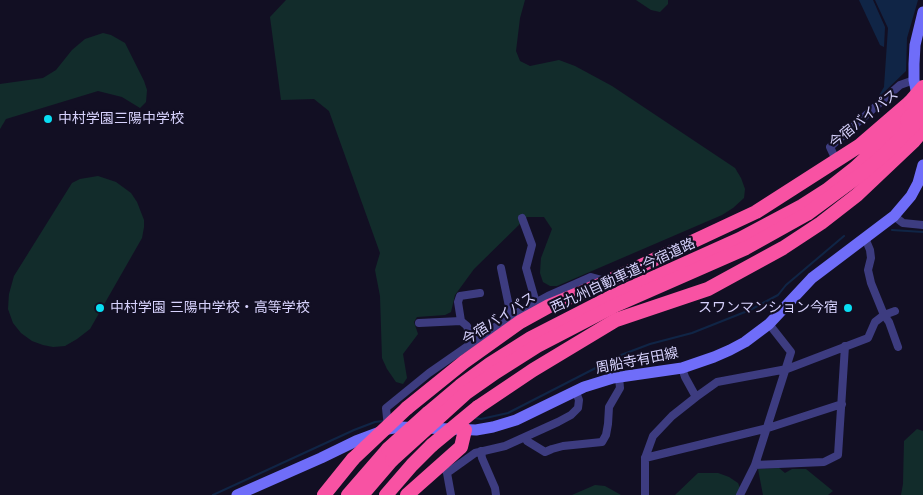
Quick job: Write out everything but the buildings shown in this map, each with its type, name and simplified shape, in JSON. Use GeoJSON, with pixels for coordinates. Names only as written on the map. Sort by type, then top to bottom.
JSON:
{"type":"FeatureCollection","features":[{"type":"Feature","properties":{"kind":"highway","name":"今宿バイパス"},"geometry":{"type":"LineString","coordinates":[[324,495],[353,459],[407,408],[464,362],[520,322],[550,306],[602,284],[756,212],[837,162],[917,102],[919,84]]}},
{"type":"Feature","properties":{"kind":"highway","name":"西九州自動車道;今宿道路"},"geometry":{"type":"LineString","coordinates":[[348,495],[388,449],[460,386],[490,364],[531,338],[573,315],[655,276],[740,239],[802,206],[855,168],[880,146],[917,102]]}},
{"type":"Feature","properties":{"kind":"highway","name":"西九州自動車道;今宿道路"},"geometry":{"type":"LineString","coordinates":[[364,492],[392,460],[442,413],[496,372],[578,324],[642,293],[746,248],[807,214],[860,175],[893,146],[923,115]]}},
{"type":"Feature","properties":{"kind":"highway"},"geometry":{"type":"LineString","coordinates":[[386,495],[432,445],[478,407],[533,370],[616,320],[708,289],[783,248],[821,223],[857,195],[913,142],[923,130]]}},
{"type":"Feature","properties":{"kind":"highway"},"geometry":{"type":"LineString","coordinates":[[407,495],[445,468],[461,447],[465,430]]}},
{"type":"Feature","properties":{"kind":"main road"},"geometry":{"type":"LineString","coordinates":[[923,12],[915,45],[923,121]]}},
{"type":"Feature","properties":{"kind":"main road","name":"周船寺有田線"},"geometry":{"type":"LineString","coordinates":[[237,495],[356,441],[388,429],[400,427],[465,430],[494,427],[516,420],[575,390],[619,377],[682,368],[730,350],[745,342],[769,324],[812,278],[894,216],[912,196],[923,165]]}},
{"type":"Feature","properties":{"kind":"street"},"geometry":{"type":"LineString","coordinates":[[837,162],[830,147],[900,85],[919,84]]}},
{"type":"Feature","properties":{"kind":"street"},"geometry":{"type":"LineString","coordinates":[[894,216],[904,223],[923,225]]}},
{"type":"Feature","properties":{"kind":"street"},"geometry":{"type":"LineString","coordinates":[[522,218],[532,245],[526,268],[536,303]]}},
{"type":"Feature","properties":{"kind":"street"},"geometry":{"type":"LineString","coordinates":[[865,238],[870,250],[871,258],[868,270],[871,283],[898,347]]}},
{"type":"Feature","properties":{"kind":"street"},"geometry":{"type":"LineString","coordinates":[[501,268],[511,316]]}},
{"type":"Feature","properties":{"kind":"street"},"geometry":{"type":"LineString","coordinates":[[388,429],[386,408],[429,373],[511,316],[592,277],[602,280],[602,284]]}},
{"type":"Feature","properties":{"kind":"street"},"geometry":{"type":"LineString","coordinates":[[472,343],[467,326],[461,321],[458,302],[460,296],[480,293]]}},
{"type":"Feature","properties":{"kind":"street"},"geometry":{"type":"LineString","coordinates":[[645,495],[645,458],[653,436],[672,416],[696,397],[717,382],[786,368],[845,346],[862,342],[868,338],[875,322],[884,314],[895,310]]}},
{"type":"Feature","properties":{"kind":"street"},"geometry":{"type":"LineString","coordinates":[[419,323],[461,321]]}},
{"type":"Feature","properties":{"kind":"street"},"geometry":{"type":"LineString","coordinates":[[740,495],[755,465],[791,352],[769,324]]}},
{"type":"Feature","properties":{"kind":"street"},"geometry":{"type":"LineString","coordinates":[[755,465],[824,462],[838,455],[845,346]]}},
{"type":"Feature","properties":{"kind":"street"},"geometry":{"type":"LineString","coordinates":[[682,368],[696,397]]}},
{"type":"Feature","properties":{"kind":"street"},"geometry":{"type":"LineString","coordinates":[[526,437],[527,441],[545,452],[563,446],[602,442],[606,435],[609,407],[620,388],[619,377]]}},
{"type":"Feature","properties":{"kind":"street"},"geometry":{"type":"LineString","coordinates":[[451,495],[445,468],[475,453],[505,446],[570,415],[578,408],[575,390]]}},
{"type":"Feature","properties":{"kind":"street"},"geometry":{"type":"LineString","coordinates":[[645,458],[768,428],[842,404]]}},
{"type":"Feature","properties":{"kind":"street"},"geometry":{"type":"LineString","coordinates":[[481,451],[496,495]]}},
{"type":"Feature","properties":{"kind":"green space"},"geometry":{"type":"Polygon","coordinates":[[[286,0],[525,0],[520,18],[516,51],[520,61],[530,66],[559,60],[575,66],[612,86],[735,168],[745,189],[744,198],[722,215],[557,286],[550,286],[543,282],[540,273],[541,258],[552,229],[544,217],[527,217],[474,269],[455,295],[451,312],[445,315],[417,317],[414,322],[418,334],[403,354],[407,378],[403,384],[396,382],[382,358],[380,296],[375,270],[380,253],[329,111],[314,99],[281,100],[270,17],[286,0]]]}},
{"type":"Feature","properties":{"kind":"green space"},"geometry":{"type":"Polygon","coordinates":[[[636,0],[668,0],[668,4],[660,12],[651,10],[636,0]]]}},
{"type":"Feature","properties":{"kind":"green space"},"geometry":{"type":"Polygon","coordinates":[[[103,33],[125,43],[144,81],[147,90],[146,102],[140,108],[122,97],[98,91],[6,119],[0,129],[0,84],[43,78],[56,70],[72,50],[85,39],[103,33]]]}},
{"type":"Feature","properties":{"kind":"green space"},"geometry":{"type":"Polygon","coordinates":[[[98,176],[116,182],[131,193],[137,202],[144,220],[142,238],[90,329],[65,346],[53,347],[43,345],[32,341],[21,333],[13,323],[8,309],[9,294],[14,276],[72,183],[80,179],[98,176]]]}},
{"type":"Feature","properties":{"kind":"green space"},"geometry":{"type":"Polygon","coordinates":[[[917,429],[923,431],[923,495],[901,495],[904,441],[917,429]]]}},
{"type":"Feature","properties":{"kind":"green space"},"geometry":{"type":"Polygon","coordinates":[[[779,468],[785,473],[792,469],[806,469],[833,491],[828,495],[763,495],[758,469],[779,468]]]}},
{"type":"Feature","properties":{"kind":"green space"},"geometry":{"type":"Polygon","coordinates":[[[698,473],[718,473],[729,477],[738,483],[743,495],[675,495],[698,473]]]}},
{"type":"Feature","properties":{"kind":"green space"},"geometry":{"type":"Polygon","coordinates":[[[595,485],[605,486],[621,495],[572,495],[595,485]]]}},
{"type":"Feature","properties":{"kind":"water"},"geometry":{"type":"Polygon","coordinates":[[[859,0],[873,0],[885,27],[884,47],[880,45],[859,0]]]}},
{"type":"Feature","properties":{"kind":"water"},"geometry":{"type":"Polygon","coordinates":[[[875,0],[918,0],[907,38],[906,71],[877,99],[884,87],[888,28],[875,0]]]}},
{"type":"Feature","properties":{"kind":"waterway"},"geometry":{"type":"LineString","coordinates":[[892,230],[923,232]]}},
{"type":"Feature","properties":{"kind":"waterway"},"geometry":{"type":"LineString","coordinates":[[475,418],[481,419],[508,413],[621,355],[650,344],[692,333],[750,310],[778,295],[786,285],[844,236]]}},
{"type":"Feature","properties":{"kind":"waterway"},"geometry":{"type":"LineString","coordinates":[[213,495],[354,430],[383,421]]}},
{"type":"Feature","properties":{"kind":"place","name":"中村学園三陽中学校"},"geometry":{"type":"Point","coordinates":[48,119]}},
{"type":"Feature","properties":{"kind":"place","name":"中村学園 三陽中学校・高等学校"},"geometry":{"type":"Point","coordinates":[100,308]}},
{"type":"Feature","properties":{"kind":"place","name":"スワンマンション今宿"},"geometry":{"type":"Point","coordinates":[848,308]}}]}
